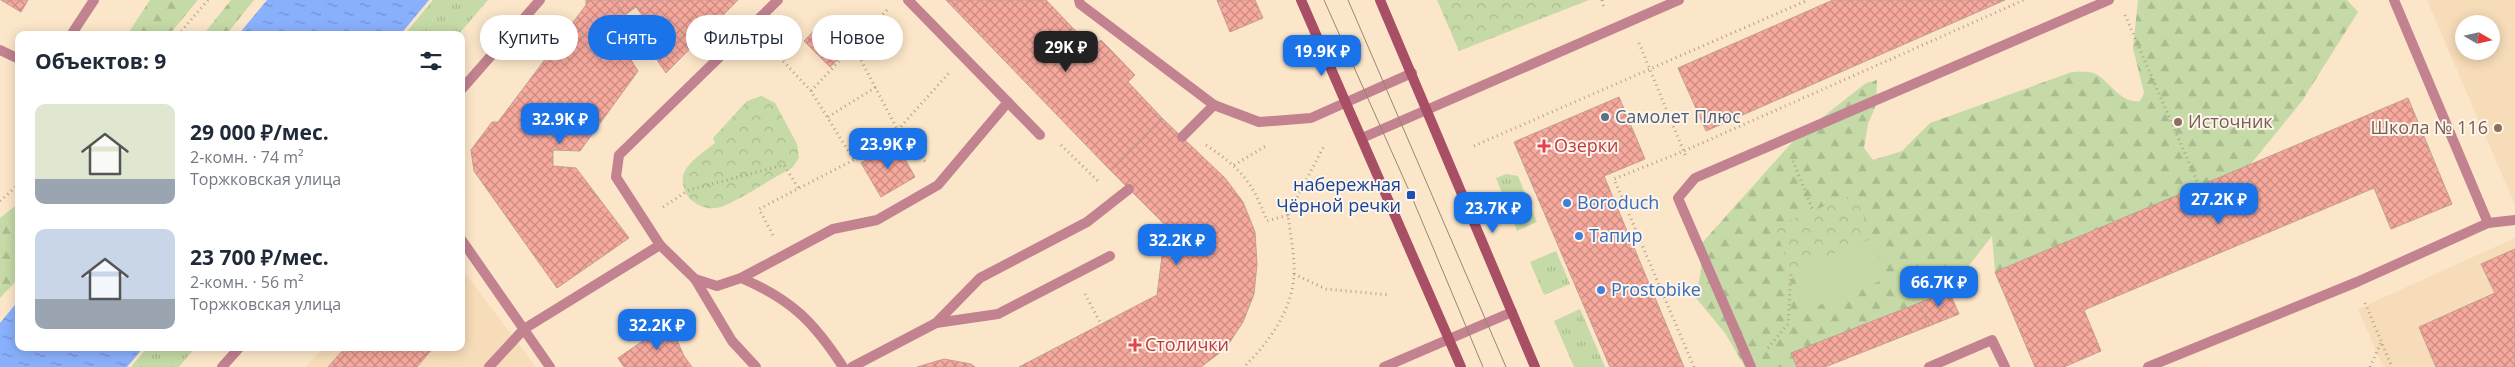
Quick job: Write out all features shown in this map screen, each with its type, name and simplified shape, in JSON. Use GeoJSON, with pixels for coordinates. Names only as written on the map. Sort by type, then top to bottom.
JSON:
{"type":"FeatureCollection","features":[{"type":"Feature","properties":{"kind":"main road"},"geometry":{"type":"LineString","coordinates":[[1301,0],[1461,367]]}},
{"type":"Feature","properties":{"kind":"main road"},"geometry":{"type":"LineString","coordinates":[[1380,0],[1535,367]]}},
{"type":"Feature","properties":{"kind":"street"},"geometry":{"type":"LineString","coordinates":[[74,31],[94,0]]}},
{"type":"Feature","properties":{"kind":"street"},"geometry":{"type":"LineString","coordinates":[[465,85],[540,0]]}},
{"type":"Feature","properties":{"kind":"street"},"geometry":{"type":"LineString","coordinates":[[762,15],[778,0]]}},
{"type":"Feature","properties":{"kind":"street"},"geometry":{"type":"LineString","coordinates":[[908,0],[1040,135]]}},
{"type":"Feature","properties":{"kind":"street"},"geometry":{"type":"LineString","coordinates":[[1079,0],[1080,4],[1214,106],[1259,122],[1312,118],[1412,73]]}},
{"type":"Feature","properties":{"kind":"street"},"geometry":{"type":"LineString","coordinates":[[1362,138],[1679,0]]}},
{"type":"Feature","properties":{"kind":"street"},"geometry":{"type":"LineString","coordinates":[[1751,367],[1678,198],[1695,178],[2109,0]]}},
{"type":"Feature","properties":{"kind":"street"},"geometry":{"type":"LineString","coordinates":[[2394,0],[2488,223]]}},
{"type":"Feature","properties":{"kind":"street"},"geometry":{"type":"LineString","coordinates":[[0,50],[15,57]]}},
{"type":"Feature","properties":{"kind":"street"},"geometry":{"type":"LineString","coordinates":[[716,60],[619,154],[616,177],[660,245],[695,280],[732,341],[756,367]]}},
{"type":"Feature","properties":{"kind":"street"},"geometry":{"type":"LineString","coordinates":[[695,280],[717,286],[741,278],[833,229],[877,220],[938,186],[1008,102]]}},
{"type":"Feature","properties":{"kind":"street"},"geometry":{"type":"LineString","coordinates":[[1182,137],[1214,106]]}},
{"type":"Feature","properties":{"kind":"street"},"geometry":{"type":"LineString","coordinates":[[852,367],[936,323],[980,278],[1087,222],[1129,189]]}},
{"type":"Feature","properties":{"kind":"street"},"geometry":{"type":"LineString","coordinates":[[2148,367],[2357,282],[2488,223],[2515,220]]}},
{"type":"Feature","properties":{"kind":"street"},"geometry":{"type":"LineString","coordinates":[[465,245],[550,367]]}},
{"type":"Feature","properties":{"kind":"street"},"geometry":{"type":"LineString","coordinates":[[489,367],[524,330],[660,245]]}},
{"type":"Feature","properties":{"kind":"street"},"geometry":{"type":"LineString","coordinates":[[936,323],[998,314],[1110,256]]}},
{"type":"Feature","properties":{"kind":"street"},"geometry":{"type":"LineString","coordinates":[[741,278],[766,289],[796,308],[825,340],[843,367]]}},
{"type":"Feature","properties":{"kind":"street"},"geometry":{"type":"LineString","coordinates":[[1384,367],[1512,312]]}},
{"type":"Feature","properties":{"kind":"street"},"geometry":{"type":"LineString","coordinates":[[1929,367],[1992,340],[2004,367]]}},
{"type":"Feature","properties":{"kind":"street"},"geometry":{"type":"LineString","coordinates":[[222,367],[236,351]]}},
{"type":"Feature","properties":{"kind":"path"},"geometry":{"type":"LineString","coordinates":[[181,31],[208,0]]}},
{"type":"Feature","properties":{"kind":"path"},"geometry":{"type":"LineString","coordinates":[[1474,146],[1808,0]]}},
{"type":"Feature","properties":{"kind":"path"},"geometry":{"type":"LineString","coordinates":[[883,15],[890,7]]}},
{"type":"Feature","properties":{"kind":"path"},"geometry":{"type":"LineString","coordinates":[[2122,9],[2199,186]]}},
{"type":"Feature","properties":{"kind":"path"},"geometry":{"type":"LineString","coordinates":[[1630,21],[1695,178]]}},
{"type":"Feature","properties":{"kind":"path"},"geometry":{"type":"LineString","coordinates":[[784,256],[759,209],[886,143],[963,56]]}},
{"type":"Feature","properties":{"kind":"path"},"geometry":{"type":"LineString","coordinates":[[782,60],[811,91],[854,160]]}},
{"type":"Feature","properties":{"kind":"path"},"geometry":{"type":"LineString","coordinates":[[811,91],[841,60]]}},
{"type":"Feature","properties":{"kind":"path"},"geometry":{"type":"LineString","coordinates":[[861,60],[906,144],[944,178]]}},
{"type":"Feature","properties":{"kind":"path"},"geometry":{"type":"LineString","coordinates":[[828,117],[876,87]]}},
{"type":"Feature","properties":{"kind":"path"},"geometry":{"type":"LineString","coordinates":[[1040,135],[1064,146],[1116,199]]}},
{"type":"Feature","properties":{"kind":"path"},"geometry":{"type":"LineString","coordinates":[[1784,140],[1813,210]]}},
{"type":"Feature","properties":{"kind":"path"},"geometry":{"type":"LineString","coordinates":[[1203,144],[1234,165],[1257,194],[1267,221],[1288,215]]}},
{"type":"Feature","properties":{"kind":"path"},"geometry":{"type":"LineString","coordinates":[[1244,367],[1268,343],[1281,319],[1294,274],[1288,215],[1324,146]]}},
{"type":"Feature","properties":{"kind":"path"},"geometry":{"type":"LineString","coordinates":[[644,220],[688,190],[784,165],[799,189]]}},
{"type":"Feature","properties":{"kind":"path"},"geometry":{"type":"LineString","coordinates":[[0,201],[15,188]]}},
{"type":"Feature","properties":{"kind":"path"},"geometry":{"type":"LineString","coordinates":[[1751,367],[1788,324],[1791,271]]}},
{"type":"Feature","properties":{"kind":"path"},"geometry":{"type":"LineString","coordinates":[[1075,274],[1101,324]]}},
{"type":"Feature","properties":{"kind":"path"},"geometry":{"type":"LineString","coordinates":[[1294,274],[1326,289],[1390,295]]}},
{"type":"Feature","properties":{"kind":"path"},"geometry":{"type":"LineString","coordinates":[[2357,282],[2392,367]]}},
{"type":"Feature","properties":{"kind":"path"},"geometry":{"type":"LineString","coordinates":[[2370,367],[2382,343]]}},
{"type":"Feature","properties":{"kind":"shaded area","name":"Школа № 116"},"geometry":{"type":"Polygon","coordinates":[[[2427,0],[2515,0],[2515,205],[2427,0]]]}},
{"type":"Feature","properties":{"kind":"shaded area"},"geometry":{"type":"Polygon","coordinates":[[[2515,238],[2515,367],[2383,367],[2358,309],[2515,238]]]}},
{"type":"Feature","properties":{"kind":"shaded area"},"geometry":{"type":"Polygon","coordinates":[[[465,273],[536,367],[306,367],[320,351],[465,351],[465,273]]]}},
{"type":"Feature","properties":{"kind":"green space"},"geometry":{"type":"Polygon","coordinates":[[[150,0],[198,0],[172,31],[130,31],[150,0]]]}},
{"type":"Feature","properties":{"kind":"green space"},"geometry":{"type":"Polygon","coordinates":[[[231,0],[254,0],[229,31],[206,31],[231,0]]]}},
{"type":"Feature","properties":{"kind":"green space"},"geometry":{"type":"Polygon","coordinates":[[[433,0],[488,0],[461,31],[407,31],[433,0]]]}},
{"type":"Feature","properties":{"kind":"green space"},"geometry":{"type":"Polygon","coordinates":[[[1437,0],[1589,0],[1459,51],[1437,0]]]}},
{"type":"Feature","properties":{"kind":"green space"},"geometry":{"type":"Polygon","coordinates":[[[2138,0],[2347,0],[2358,12],[2302,101],[2250,165],[1995,272],[1992,236],[1949,291],[1792,353],[1797,367],[1745,367],[1725,333],[1696,298],[1701,270],[1702,243],[1796,138],[1866,83],[1877,80],[1876,105],[1868,124],[1864,148],[1873,160],[1902,151],[1930,123],[2072,72],[2096,74],[2121,96],[2133,101],[2140,101],[2144,93],[2133,48],[2138,0]]]}},
{"type":"Feature","properties":{"kind":"green space"},"geometry":{"type":"Polygon","coordinates":[[[762,96],[775,103],[797,144],[799,158],[792,168],[729,204],[721,207],[706,208],[693,202],[688,197],[683,184],[683,176],[688,166],[715,143],[713,138],[747,101],[762,96]]]}},
{"type":"Feature","properties":{"kind":"green space"},"geometry":{"type":"Polygon","coordinates":[[[1506,174],[1518,176],[1537,222],[1517,231],[1496,178],[1506,174]]]}},
{"type":"Feature","properties":{"kind":"green space"},"geometry":{"type":"Polygon","coordinates":[[[1855,194],[1872,239],[1791,271],[1774,226],[1855,194]]]}},
{"type":"Feature","properties":{"kind":"green space"},"geometry":{"type":"Polygon","coordinates":[[[15,206],[15,282],[0,298],[0,218],[15,206]]]}},
{"type":"Feature","properties":{"kind":"green space"},"geometry":{"type":"Polygon","coordinates":[[[1872,239],[1888,278],[1807,310],[1791,271],[1872,239]]]}},
{"type":"Feature","properties":{"kind":"green space"},"geometry":{"type":"Polygon","coordinates":[[[1556,251],[1570,284],[1544,295],[1530,262],[1556,251]]]}},
{"type":"Feature","properties":{"kind":"green space"},"geometry":{"type":"Polygon","coordinates":[[[1580,309],[1605,367],[1574,367],[1554,321],[1580,309]]]}},
{"type":"Feature","properties":{"kind":"green space"},"geometry":{"type":"Polygon","coordinates":[[[144,351],[192,351],[179,367],[131,367],[144,351]]]}},
{"type":"Feature","properties":{"kind":"water"},"geometry":{"type":"Polygon","coordinates":[[[267,0],[429,0],[403,31],[241,31],[267,0]]]}},
{"type":"Feature","properties":{"kind":"water"},"geometry":{"type":"Polygon","coordinates":[[[15,305],[15,351],[140,351],[127,367],[0,367],[0,323],[15,305]]]}},
{"type":"Feature","properties":{"kind":"building"},"geometry":{"type":"Polygon","coordinates":[[[1,0],[28,0],[21,12],[1,0]]]}},
{"type":"Feature","properties":{"kind":"building"},"geometry":{"type":"Polygon","coordinates":[[[586,0],[615,0],[626,15],[588,15],[588,60],[631,60],[638,71],[580,151],[553,150],[553,166],[576,168],[629,238],[557,288],[474,171],[471,150],[492,122],[498,122],[545,60],[578,60],[578,16],[586,5],[586,0]]]}},
{"type":"Feature","properties":{"kind":"building"},"geometry":{"type":"Polygon","coordinates":[[[615,0],[738,0],[723,15],[686,15],[686,53],[666,73],[657,60],[676,60],[676,15],[642,15],[636,7],[625,15],[615,0]]]}},
{"type":"Feature","properties":{"kind":"building"},"geometry":{"type":"Polygon","coordinates":[[[946,0],[1046,0],[1092,48],[1101,40],[1135,75],[1128,82],[1163,119],[1111,171],[946,0]]]}},
{"type":"Feature","properties":{"kind":"building"},"geometry":{"type":"Polygon","coordinates":[[[1217,0],[1255,0],[1263,18],[1230,32],[1217,0]]]}},
{"type":"Feature","properties":{"kind":"building"},"geometry":{"type":"Polygon","coordinates":[[[1833,0],[2005,0],[1706,131],[1678,68],[1833,0]]]}},
{"type":"Feature","properties":{"kind":"building"},"geometry":{"type":"Polygon","coordinates":[[[812,33],[812,49],[804,41],[812,33]]]}},
{"type":"Feature","properties":{"kind":"building"},"geometry":{"type":"Polygon","coordinates":[[[823,60],[837,60],[830,67],[823,60]]]}},
{"type":"Feature","properties":{"kind":"building"},"geometry":{"type":"Polygon","coordinates":[[[1619,97],[1645,159],[1604,176],[1684,367],[1610,367],[1514,142],[1619,97]]]}},
{"type":"Feature","properties":{"kind":"building"},"geometry":{"type":"Polygon","coordinates":[[[2408,98],[2452,204],[2391,229],[2374,188],[2084,310],[2101,351],[2064,367],[2035,367],[1995,272],[2408,98]]]}},
{"type":"Feature","properties":{"kind":"building"},"geometry":{"type":"Polygon","coordinates":[[[1163,119],[1225,178],[1243,202],[1255,232],[1257,264],[1254,294],[1243,322],[1226,348],[1201,367],[1019,367],[1157,295],[1166,226],[1111,171],[1163,119]]]}},
{"type":"Feature","properties":{"kind":"building"},"geometry":{"type":"Polygon","coordinates":[[[896,143],[915,177],[881,197],[861,163],[896,143]]]}},
{"type":"Feature","properties":{"kind":"building"},"geometry":{"type":"Polygon","coordinates":[[[2515,249],[2515,367],[2436,367],[2419,327],[2495,293],[2481,264],[2515,249]]]}},
{"type":"Feature","properties":{"kind":"building"},"geometry":{"type":"Polygon","coordinates":[[[1949,291],[1959,314],[1929,326],[1919,303],[1949,291]]]}},
{"type":"Feature","properties":{"kind":"building"},"geometry":{"type":"Polygon","coordinates":[[[1919,303],[1929,326],[1825,367],[1797,367],[1791,353],[1919,303]]]}},
{"type":"Feature","properties":{"kind":"building"},"geometry":{"type":"Polygon","coordinates":[[[672,321],[676,338],[684,356],[692,367],[624,367],[618,358],[672,321]]]}},
{"type":"Feature","properties":{"kind":"building"},"geometry":{"type":"Polygon","coordinates":[[[342,351],[430,351],[417,367],[328,367],[342,351]]]}},
{"type":"Feature","properties":{"kind":"building"},"geometry":{"type":"Polygon","coordinates":[[[944,359],[971,364],[975,367],[917,367],[944,359]]]}},
{"type":"Feature","properties":{"kind":"tram line"},"geometry":{"type":"LineString","coordinates":[[1324,0],[1411,195],[1483,367]]}},
{"type":"Feature","properties":{"kind":"tram line"},"geometry":{"type":"LineString","coordinates":[[1348,0],[1506,367]]}},
{"type":"Feature","properties":{"kind":"place","name":"Самолет Плюс"},"geometry":{"type":"Point","coordinates":[1605,117]}},
{"type":"Feature","properties":{"kind":"place","name":"Источник"},"geometry":{"type":"Point","coordinates":[2178,122]}},
{"type":"Feature","properties":{"kind":"place","name":"Школа № 116"},"geometry":{"type":"Point","coordinates":[2498,128]}},
{"type":"Feature","properties":{"kind":"place","name":"Озерки"},"geometry":{"type":"Point","coordinates":[1544,146]}},
{"type":"Feature","properties":{"kind":"place","name":"набережная Чёрной речки"},"geometry":{"type":"Point","coordinates":[1411,195]}},
{"type":"Feature","properties":{"kind":"place","name":"Boroduch"},"geometry":{"type":"Point","coordinates":[1567,203]}},
{"type":"Feature","properties":{"kind":"place","name":"Тапир"},"geometry":{"type":"Point","coordinates":[1579,236]}},
{"type":"Feature","properties":{"kind":"place","name":"Prostobike"},"geometry":{"type":"Point","coordinates":[1601,290]}},
{"type":"Feature","properties":{"kind":"place","name":"Столички"},"geometry":{"type":"Point","coordinates":[1135,345]}}]}
